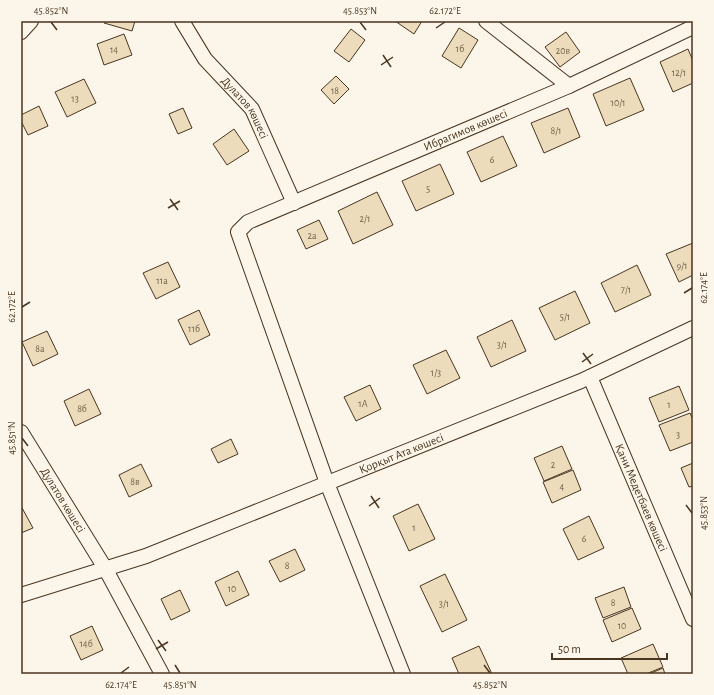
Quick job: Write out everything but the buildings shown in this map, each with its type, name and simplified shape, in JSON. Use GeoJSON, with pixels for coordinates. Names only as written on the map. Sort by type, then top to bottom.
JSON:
{"type":"FeatureCollection","features":[{"type":"Feature","properties":{"kind":"street"},"geometry":{"type":"LineString","coordinates":[[21,32],[31,21]]}},
{"type":"Feature","properties":{"kind":"street","name":"Дулатов көшесі"},"geometry":{"type":"LineString","coordinates":[[182,21],[205,59],[252,109],[294,203]]}},
{"type":"Feature","properties":{"kind":"street"},"geometry":{"type":"LineString","coordinates":[[486,21],[569,86]]}},
{"type":"Feature","properties":{"kind":"street","name":"Ибрагимов көшесі"},"geometry":{"type":"LineString","coordinates":[[327,483],[238,232],[248,222],[569,86],[693,27]]}},
{"type":"Feature","properties":{"kind":"street","name":"Қорқыт Ата көшесі"},"geometry":{"type":"LineString","coordinates":[[21,595],[146,556],[590,377],[693,328]]}},
{"type":"Feature","properties":{"kind":"street","name":"Қани Медетбаев көшесі"},"geometry":{"type":"LineString","coordinates":[[590,377],[693,619]]}},
{"type":"Feature","properties":{"kind":"street","name":"Дулатов көшесі"},"geometry":{"type":"LineString","coordinates":[[21,432],[105,568]]}},
{"type":"Feature","properties":{"kind":"street"},"geometry":{"type":"LineString","coordinates":[[327,483],[403,674]]}},
{"type":"Feature","properties":{"kind":"street"},"geometry":{"type":"LineString","coordinates":[[105,568],[162,674]]}}]}
